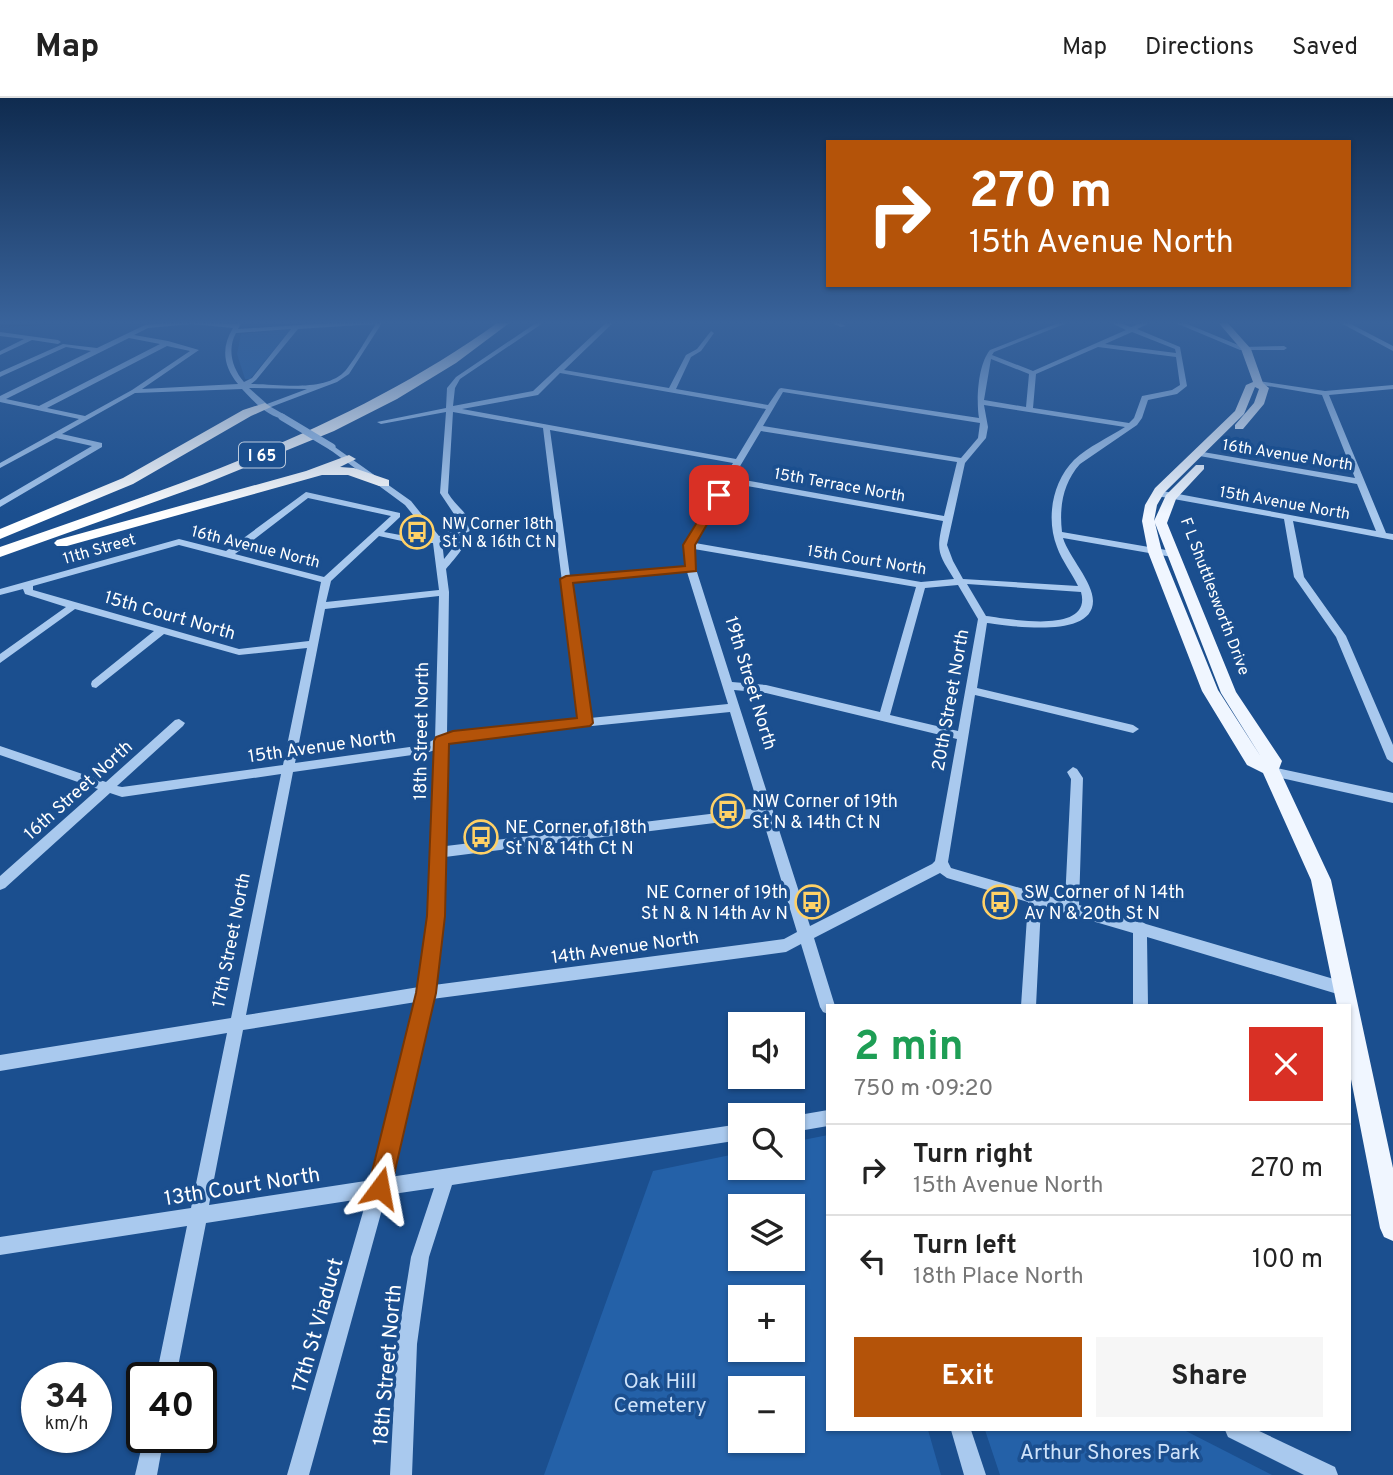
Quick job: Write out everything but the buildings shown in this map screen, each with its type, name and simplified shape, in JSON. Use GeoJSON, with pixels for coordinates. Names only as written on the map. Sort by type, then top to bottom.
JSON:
{"type":"FeatureCollection","features":[{"type":"Feature","properties":{"kind":"highway","name":"I 65"},"geometry":{"type":"LineString","coordinates":[[0,537],[161,483],[311,425],[388,385]]}},
{"type":"Feature","properties":{"kind":"highway","name":"I 65"},"geometry":{"type":"LineString","coordinates":[[0,552],[222,471],[320,430],[411,385]]}},
{"type":"Feature","properties":{"kind":"highway"},"geometry":{"type":"LineString","coordinates":[[218,429],[242,411],[244,389]]}},
{"type":"Feature","properties":{"kind":"highway"},"geometry":{"type":"LineString","coordinates":[[0,537],[128,481],[247,413],[265,407]]}},
{"type":"Feature","properties":{"kind":"highway"},"geometry":{"type":"LineString","coordinates":[[0,563],[161,514],[311,474],[349,459]]}},
{"type":"Feature","properties":{"kind":"highway"},"geometry":{"type":"LineString","coordinates":[[311,474],[349,471],[384,483]]}},
{"type":"Feature","properties":{"kind":"main road"},"geometry":{"type":"LineString","coordinates":[[1164,495],[1204,455],[1240,412],[1251,385]]}},
{"type":"Feature","properties":{"kind":"main road","name":"F L Shuttlesworth Drive"},"geometry":{"type":"LineString","coordinates":[[1164,495],[1148,521],[1155,552],[1210,691],[1253,760],[1271,770],[1321,880],[1346,997]]}},
{"type":"Feature","properties":{"kind":"main road","name":"F L Shuttlesworth Drive"},"geometry":{"type":"LineString","coordinates":[[1164,495],[1161,523],[1172,554],[1229,693],[1273,761],[1271,770]]}},
{"type":"Feature","properties":{"kind":"main road"},"geometry":{"type":"LineString","coordinates":[[1351,1023],[1393,1228]]}},
{"type":"Feature","properties":{"kind":"street"},"geometry":{"type":"LineString","coordinates":[[0,400],[30,385]]}},
{"type":"Feature","properties":{"kind":"street"},"geometry":{"type":"LineString","coordinates":[[41,408],[86,385]]}},
{"type":"Feature","properties":{"kind":"street"},"geometry":{"type":"LineString","coordinates":[[0,466],[143,385]]}},
{"type":"Feature","properties":{"kind":"street"},"geometry":{"type":"LineString","coordinates":[[242,385],[265,407],[332,447],[384,483],[415,511],[437,539],[442,567]]}},
{"type":"Feature","properties":{"kind":"street"},"geometry":{"type":"LineString","coordinates":[[244,389],[248,385]]}},
{"type":"Feature","properties":{"kind":"street"},"geometry":{"type":"LineString","coordinates":[[265,407],[322,385]]}},
{"type":"Feature","properties":{"kind":"street"},"geometry":{"type":"LineString","coordinates":[[442,567],[457,551],[466,532],[464,524],[444,493],[453,385]]}},
{"type":"Feature","properties":{"kind":"street"},"geometry":{"type":"LineString","coordinates":[[381,422],[535,393],[543,385]]}},
{"type":"Feature","properties":{"kind":"street"},"geometry":{"type":"LineString","coordinates":[[644,385],[771,408]]}},
{"type":"Feature","properties":{"kind":"street"},"geometry":{"type":"LineString","coordinates":[[672,390],[674,385]]}},
{"type":"Feature","properties":{"kind":"street"},"geometry":{"type":"LineString","coordinates":[[689,545],[781,390],[983,421],[979,402],[982,385]]}},
{"type":"Feature","properties":{"kind":"street"},"geometry":{"type":"LineString","coordinates":[[1029,410],[1032,385]]}},
{"type":"Feature","properties":{"kind":"street"},"geometry":{"type":"LineString","coordinates":[[983,619],[1071,624],[1087,609],[1084,589],[1061,546],[1058,534],[1055,509],[1065,478],[1094,450],[1135,423],[1145,398],[1174,392],[1184,385]]}},
{"type":"Feature","properties":{"kind":"street"},"geometry":{"type":"LineString","coordinates":[[1273,385],[1325,393],[1393,387]]}},
{"type":"Feature","properties":{"kind":"street"},"geometry":{"type":"LineString","coordinates":[[134,391],[318,387]]}},
{"type":"Feature","properties":{"kind":"street"},"geometry":{"type":"LineString","coordinates":[[1325,393],[1382,535]]}},
{"type":"Feature","properties":{"kind":"street"},"geometry":{"type":"LineString","coordinates":[[0,400],[86,418]]}},
{"type":"Feature","properties":{"kind":"street"},"geometry":{"type":"LineString","coordinates":[[979,402],[1129,425]]}},
{"type":"Feature","properties":{"kind":"street"},"geometry":{"type":"LineString","coordinates":[[1085,407],[1085,418]]}},
{"type":"Feature","properties":{"kind":"street"},"geometry":{"type":"LineString","coordinates":[[450,409],[739,462]]}},
{"type":"Feature","properties":{"kind":"street","name":"20th Street North"},"geometry":{"type":"LineString","coordinates":[[941,863],[983,619],[942,545],[964,461],[982,438],[983,421]]}},
{"type":"Feature","properties":{"kind":"street"},"geometry":{"type":"LineString","coordinates":[[545,426],[585,723]]}},
{"type":"Feature","properties":{"kind":"street"},"geometry":{"type":"LineString","coordinates":[[759,428],[964,461]]}},
{"type":"Feature","properties":{"kind":"street"},"geometry":{"type":"LineString","coordinates":[[0,504],[99,445],[54,435]]}},
{"type":"Feature","properties":{"kind":"street","name":"16th Avenue North"},"geometry":{"type":"LineString","coordinates":[[1204,455],[1362,482]]}},
{"type":"Feature","properties":{"kind":"street","name":"15th Terrace North"},"geometry":{"type":"LineString","coordinates":[[728,480],[947,519]]}},
{"type":"Feature","properties":{"kind":"street"},"geometry":{"type":"LineString","coordinates":[[227,555],[306,495],[397,514],[326,580]]}},
{"type":"Feature","properties":{"kind":"street","name":"15th Avenue North"},"geometry":{"type":"LineString","coordinates":[[1164,495],[1393,537]]}},
{"type":"Feature","properties":{"kind":"street"},"geometry":{"type":"LineString","coordinates":[[1288,519],[1299,577],[1341,636],[1393,759]]}},
{"type":"Feature","properties":{"kind":"street"},"geometry":{"type":"LineString","coordinates":[[377,533],[405,540],[437,539],[458,532],[464,524]]}},
{"type":"Feature","properties":{"kind":"street"},"geometry":{"type":"LineString","coordinates":[[1058,534],[1172,554]]}},
{"type":"Feature","properties":{"kind":"street","name":"16th Avenue North"},"geometry":{"type":"LineString","coordinates":[[179,542],[326,580]]}},
{"type":"Feature","properties":{"kind":"street","name":"11th Street"},"geometry":{"type":"LineString","coordinates":[[28,584],[179,542]]}},
{"type":"Feature","properties":{"kind":"street","name":"19th Street North"},"geometry":{"type":"LineString","coordinates":[[689,545],[691,569],[827,1004]]}},
{"type":"Feature","properties":{"kind":"street","name":"15th Court North"},"geometry":{"type":"LineString","coordinates":[[689,545],[921,585],[961,583],[1084,589]]}},
{"type":"Feature","properties":{"kind":"street","name":"18th Street North"},"geometry":{"type":"LineString","coordinates":[[380,1188],[426,993],[436,916],[444,592],[442,567]]}},
{"type":"Feature","properties":{"kind":"street"},"geometry":{"type":"LineString","coordinates":[[566,579],[691,569]]}},
{"type":"Feature","properties":{"kind":"street","name":"17th Street North"},"geometry":{"type":"LineString","coordinates":[[169,1362],[326,580]]}},
{"type":"Feature","properties":{"kind":"street"},"geometry":{"type":"LineString","coordinates":[[0,592],[28,584]]}},
{"type":"Feature","properties":{"kind":"street","name":"15th Court North"},"geometry":{"type":"LineString","coordinates":[[28,584],[28,592],[239,652],[313,644]]}},
{"type":"Feature","properties":{"kind":"street"},"geometry":{"type":"LineString","coordinates":[[884,717],[921,585]]}},
{"type":"Feature","properties":{"kind":"street"},"geometry":{"type":"LineString","coordinates":[[321,606],[444,592]]}},
{"type":"Feature","properties":{"kind":"street"},"geometry":{"type":"LineString","coordinates":[[0,659],[73,606]]}},
{"type":"Feature","properties":{"kind":"street"},"geometry":{"type":"LineString","coordinates":[[96,684],[161,631]]}},
{"type":"Feature","properties":{"kind":"street"},"geometry":{"type":"LineString","coordinates":[[729,686],[766,689],[963,736]]}},
{"type":"Feature","properties":{"kind":"street"},"geometry":{"type":"LineString","coordinates":[[971,690],[1133,729]]}},
{"type":"Feature","properties":{"kind":"street","name":"15th Avenue North"},"geometry":{"type":"LineString","coordinates":[[0,750],[122,792],[426,750],[453,736],[735,707]]}},
{"type":"Feature","properties":{"kind":"street","name":"16th Street North"},"geometry":{"type":"LineString","coordinates":[[0,884],[179,723]]}},
{"type":"Feature","properties":{"kind":"street"},"geometry":{"type":"LineString","coordinates":[[1271,770],[1393,798]]}},
{"type":"Feature","properties":{"kind":"street"},"geometry":{"type":"LineString","coordinates":[[1072,908],[1077,778],[1073,772]]}},
{"type":"Feature","properties":{"kind":"street"},"geometry":{"type":"LineString","coordinates":[[439,852],[766,812]]}},
{"type":"Feature","properties":{"kind":"street"},"geometry":{"type":"LineString","coordinates":[[941,863],[947,872],[1140,927],[1346,997]]}},
{"type":"Feature","properties":{"kind":"street","name":"14th Avenue North"},"geometry":{"type":"LineString","coordinates":[[0,1063],[426,993],[786,945],[941,863]]}},
{"type":"Feature","properties":{"kind":"street"},"geometry":{"type":"LineString","coordinates":[[1028,1004],[1035,898]]}},
{"type":"Feature","properties":{"kind":"street"},"geometry":{"type":"LineString","coordinates":[[1140,927],[1140,1004]]}},
{"type":"Feature","properties":{"kind":"street"},"geometry":{"type":"LineString","coordinates":[[805,1122],[826,1118]]}},
{"type":"Feature","properties":{"kind":"street","name":"13th Court North"},"geometry":{"type":"LineString","coordinates":[[0,1246],[445,1180],[728,1134]]}},
{"type":"Feature","properties":{"kind":"street","name":"18th Street North"},"geometry":{"type":"LineString","coordinates":[[401,1475],[407,1344],[420,1257],[445,1180]]}},
{"type":"Feature","properties":{"kind":"street","name":"17th St Viaduct"},"geometry":{"type":"LineString","coordinates":[[298,1475],[380,1188]]}},
{"type":"Feature","properties":{"kind":"street"},"geometry":{"type":"LineString","coordinates":[[961,1431],[975,1475]]}},
{"type":"Feature","properties":{"kind":"street"},"geometry":{"type":"LineString","coordinates":[[1237,1431],[1327,1475]]}},
{"type":"Feature","properties":{"kind":"street"},"geometry":{"type":"LineString","coordinates":[[146,1475],[151,1453]]}},
{"type":"Feature","properties":{"kind":"green space","name":"Oak Hill Cemetery"},"geometry":{"type":"Polygon","coordinates":[[[826,1135],[826,1431],[928,1431],[941,1475],[544,1475],[653,1171],[728,1155],[728,1180],[805,1180],[805,1140],[826,1135]]]}},
{"type":"Feature","properties":{"kind":"green space","name":"Arthur Shores Park"},"geometry":{"type":"Polygon","coordinates":[[[985,1431],[1186,1431],[1272,1475],[1000,1475],[985,1431]]]}},
{"type":"Feature","properties":{"kind":"place","name":"NW Corner 18th St N & 16th Ct N"},"geometry":{"type":"Point","coordinates":[417,532]}},
{"type":"Feature","properties":{"kind":"place","name":"NW Corner of 19th St N & 14th Ct N"},"geometry":{"type":"Point","coordinates":[728,811]}},
{"type":"Feature","properties":{"kind":"place","name":"NE Corner of 18th St N & 14th Ct N"},"geometry":{"type":"Point","coordinates":[481,837]}},
{"type":"Feature","properties":{"kind":"place","name":"NE Corner of 19th St N & N 14th Av N"},"geometry":{"type":"Point","coordinates":[812,902]}},
{"type":"Feature","properties":{"kind":"place","name":"SW Corner of N 14th Av N & 20th St N"},"geometry":{"type":"Point","coordinates":[1000,902]}},
{"type":"Feature","properties":{"kind":"route"},"geometry":{"type":"LineString","coordinates":[[380,1188],[426,993],[436,916],[441,741],[453,736],[585,723],[566,579],[691,569],[689,545],[719,495]]}}]}
